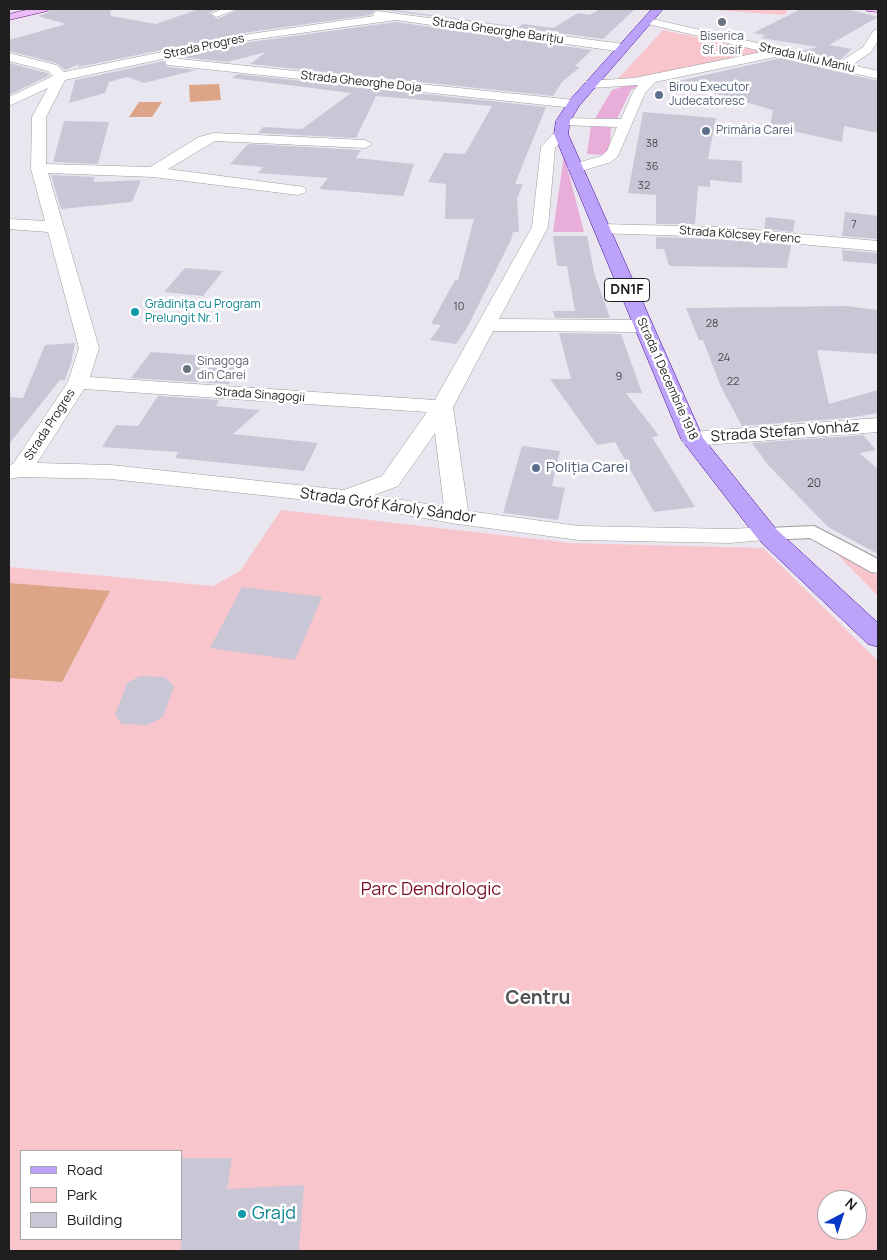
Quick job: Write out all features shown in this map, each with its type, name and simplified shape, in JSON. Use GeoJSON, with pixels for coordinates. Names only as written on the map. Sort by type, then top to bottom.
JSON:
{"type":"FeatureCollection","features":[{"type":"Feature","properties":{"kind":"main road"},"geometry":{"type":"LineString","coordinates":[[9,17],[43,9]]}},
{"type":"Feature","properties":{"kind":"main road"},"geometry":{"type":"LineString","coordinates":[[870,9],[878,9]]}},
{"type":"Feature","properties":{"kind":"main road"},"geometry":{"type":"LineString","coordinates":[[562,127],[574,104],[653,15]]}},
{"type":"Feature","properties":{"kind":"main road","name":"Strada 1 Decembrie 1918"},"geometry":{"type":"LineString","coordinates":[[562,127],[575,168],[692,439],[767,534],[878,638]]}},
{"type":"Feature","properties":{"kind":"street"},"geometry":{"type":"LineString","coordinates":[[216,14],[232,9]]}},
{"type":"Feature","properties":{"kind":"street","name":"Strada Gheorghe Barițiu"},"geometry":{"type":"LineString","coordinates":[[352,10],[623,48]]}},
{"type":"Feature","properties":{"kind":"street","name":"Strada Iuliu Maniu"},"geometry":{"type":"LineString","coordinates":[[653,15],[781,52],[878,75]]}},
{"type":"Feature","properties":{"kind":"street","name":"Strada Progres"},"geometry":{"type":"LineString","coordinates":[[15,471],[78,382],[89,348],[39,169],[39,117],[60,77],[250,37],[394,16]]}},
{"type":"Feature","properties":{"kind":"street"},"geometry":{"type":"LineString","coordinates":[[842,66],[867,49],[878,32]]}},
{"type":"Feature","properties":{"kind":"street"},"geometry":{"type":"LineString","coordinates":[[591,84],[634,82],[781,52]]}},
{"type":"Feature","properties":{"kind":"street"},"geometry":{"type":"LineString","coordinates":[[9,57],[52,68],[58,72],[60,77],[9,102]]}},
{"type":"Feature","properties":{"kind":"street","name":"Strada Gheorghe Doja"},"geometry":{"type":"LineString","coordinates":[[147,60],[574,104]]}},
{"type":"Feature","properties":{"kind":"street"},"geometry":{"type":"LineString","coordinates":[[575,168],[606,159],[613,153],[639,92],[650,79]]}},
{"type":"Feature","properties":{"kind":"street"},"geometry":{"type":"LineString","coordinates":[[15,115],[39,117]]}},
{"type":"Feature","properties":{"kind":"street"},"geometry":{"type":"LineString","coordinates":[[345,498],[390,481],[442,407],[540,227],[548,147],[562,127],[625,123]]}},
{"type":"Feature","properties":{"kind":"street"},"geometry":{"type":"LineString","coordinates":[[153,172],[204,140],[214,138],[365,144]]}},
{"type":"Feature","properties":{"kind":"street"},"geometry":{"type":"LineString","coordinates":[[39,169],[59,167],[153,172],[298,190]]}},
{"type":"Feature","properties":{"kind":"street"},"geometry":{"type":"LineString","coordinates":[[9,224],[54,227]]}},
{"type":"Feature","properties":{"kind":"street","name":"Strada Kölcsey Ferenc"},"geometry":{"type":"LineString","coordinates":[[602,229],[720,232],[878,246]]}},
{"type":"Feature","properties":{"kind":"street"},"geometry":{"type":"LineString","coordinates":[[487,325],[642,326]]}},
{"type":"Feature","properties":{"kind":"street","name":"Strada Sinagogii"},"geometry":{"type":"LineString","coordinates":[[78,382],[442,407]]}},
{"type":"Feature","properties":{"kind":"street"},"geometry":{"type":"LineString","coordinates":[[442,407],[456,517]]}},
{"type":"Feature","properties":{"kind":"street","name":"Strada Stefan Vonház"},"geometry":{"type":"LineString","coordinates":[[692,439],[878,425]]}},
{"type":"Feature","properties":{"kind":"street","name":"Strada Gróf Károly Sándor"},"geometry":{"type":"LineString","coordinates":[[15,471],[111,472],[345,498],[456,517],[579,532],[730,536],[767,534]]}},
{"type":"Feature","properties":{"kind":"street"},"geometry":{"type":"LineString","coordinates":[[767,534],[814,532],[878,567]]}},
{"type":"Feature","properties":{"kind":"shaded area"},"geometry":{"type":"Polygon","coordinates":[[[636,83],[645,83],[631,90],[616,121],[594,120],[612,90],[636,83]]]}},
{"type":"Feature","properties":{"kind":"shaded area"},"geometry":{"type":"Polygon","coordinates":[[[219,84],[221,100],[190,102],[189,85],[219,84]]]}},
{"type":"Feature","properties":{"kind":"shaded area"},"geometry":{"type":"Polygon","coordinates":[[[139,102],[162,102],[152,117],[129,117],[139,102]]]}},
{"type":"Feature","properties":{"kind":"shaded area"},"geometry":{"type":"Polygon","coordinates":[[[591,126],[611,127],[609,155],[587,154],[591,126]]]}},
{"type":"Feature","properties":{"kind":"shaded area"},"geometry":{"type":"Polygon","coordinates":[[[564,155],[584,232],[553,232],[564,155]]]}},
{"type":"Feature","properties":{"kind":"shaded area"},"geometry":{"type":"Polygon","coordinates":[[[9,583],[110,591],[62,682],[9,678],[9,583]]]}},
{"type":"Feature","properties":{"kind":"green space"},"geometry":{"type":"Polygon","coordinates":[[[700,9],[787,9],[785,15],[700,9]]]}},
{"type":"Feature","properties":{"kind":"green space"},"geometry":{"type":"Polygon","coordinates":[[[663,30],[764,52],[644,78],[616,81],[663,30]]]}},
{"type":"Feature","properties":{"kind":"green space","name":"Parc Dendrologic"},"geometry":{"type":"Polygon","coordinates":[[[281,510],[571,543],[763,548],[878,661],[878,1251],[9,1251],[9,567],[213,586],[240,571],[281,510]]]}},
{"type":"Feature","properties":{"kind":"green space"},"geometry":{"type":"Polygon","coordinates":[[[832,549],[878,576],[878,596],[832,549]]]}},
{"type":"Feature","properties":{"kind":"building"},"geometry":{"type":"Polygon","coordinates":[[[50,9],[110,9],[111,16],[156,24],[199,9],[218,9],[209,13],[217,19],[240,9],[377,9],[370,15],[250,32],[78,67],[79,64],[65,70],[56,63],[9,51],[9,40],[66,24],[38,16],[47,13],[50,9]]]}},
{"type":"Feature","properties":{"kind":"building"},"geometry":{"type":"Polygon","coordinates":[[[377,9],[389,9],[519,27],[523,24],[553,28],[578,13],[590,15],[600,9],[635,9],[603,39],[377,9]]]}},
{"type":"Feature","properties":{"kind":"building"},"geometry":{"type":"Polygon","coordinates":[[[801,9],[851,10],[878,17],[829,45],[852,49],[840,60],[800,51],[818,47],[761,38],[765,35],[753,33],[801,9]]]}},
{"type":"Feature","properties":{"kind":"building"},"geometry":{"type":"Polygon","coordinates":[[[396,22],[592,50],[575,66],[580,67],[562,82],[553,96],[250,64],[266,52],[227,62],[180,57],[250,42],[396,22]]]}},
{"type":"Feature","properties":{"kind":"building"},"geometry":{"type":"Polygon","coordinates":[[[781,58],[878,81],[878,133],[844,126],[842,142],[770,126],[773,110],[674,82],[781,58]]]}},
{"type":"Feature","properties":{"kind":"building"},"geometry":{"type":"Polygon","coordinates":[[[164,61],[167,67],[196,70],[144,83],[127,77],[109,82],[105,93],[69,103],[75,80],[164,61]]]}},
{"type":"Feature","properties":{"kind":"building"},"geometry":{"type":"Polygon","coordinates":[[[9,63],[47,73],[50,75],[9,95],[9,63]]]}},
{"type":"Feature","properties":{"kind":"building"},"geometry":{"type":"Polygon","coordinates":[[[237,74],[546,107],[515,184],[523,184],[517,199],[519,232],[513,232],[511,240],[467,328],[456,344],[430,340],[441,325],[431,324],[455,280],[458,280],[474,219],[445,219],[446,184],[428,182],[444,153],[465,154],[492,106],[376,96],[356,138],[258,133],[263,127],[302,129],[351,93],[232,78],[237,74]]]}},
{"type":"Feature","properties":{"kind":"building"},"geometry":{"type":"Polygon","coordinates":[[[643,112],[716,118],[708,159],[742,161],[742,183],[710,180],[710,187],[698,186],[695,224],[656,224],[656,195],[628,193],[643,112]]]}},
{"type":"Feature","properties":{"kind":"building"},"geometry":{"type":"Polygon","coordinates":[[[64,121],[109,122],[98,164],[53,162],[64,121]]]}},
{"type":"Feature","properties":{"kind":"building"},"geometry":{"type":"Polygon","coordinates":[[[248,144],[361,150],[356,158],[414,164],[403,196],[319,189],[328,178],[258,173],[263,167],[230,164],[248,144]]]}},
{"type":"Feature","properties":{"kind":"building"},"geometry":{"type":"Polygon","coordinates":[[[51,175],[95,177],[93,182],[141,180],[132,202],[61,209],[51,175]]]}},
{"type":"Feature","properties":{"kind":"building"},"geometry":{"type":"Polygon","coordinates":[[[845,212],[878,216],[878,239],[842,236],[845,212]]]}},
{"type":"Feature","properties":{"kind":"building"},"geometry":{"type":"Polygon","coordinates":[[[766,217],[795,220],[793,232],[764,229],[766,217]]]}},
{"type":"Feature","properties":{"kind":"building"},"geometry":{"type":"Polygon","coordinates":[[[553,236],[587,236],[595,276],[610,318],[555,318],[553,311],[575,311],[567,266],[557,266],[553,236]]]}},
{"type":"Feature","properties":{"kind":"building"},"geometry":{"type":"Polygon","coordinates":[[[656,237],[720,239],[791,245],[787,268],[669,266],[664,249],[656,249],[656,237]]]}},
{"type":"Feature","properties":{"kind":"building"},"geometry":{"type":"Polygon","coordinates":[[[842,250],[878,253],[878,264],[843,261],[842,250]]]}},
{"type":"Feature","properties":{"kind":"building"},"geometry":{"type":"Polygon","coordinates":[[[185,268],[223,271],[203,296],[164,292],[185,268]]]}},
{"type":"Feature","properties":{"kind":"building"},"geometry":{"type":"Polygon","coordinates":[[[846,306],[878,310],[878,354],[817,350],[829,404],[878,390],[878,413],[848,418],[742,426],[721,387],[703,340],[699,340],[686,308],[846,306]]]}},
{"type":"Feature","properties":{"kind":"building"},"geometry":{"type":"Polygon","coordinates":[[[559,333],[621,334],[642,393],[626,393],[659,436],[652,437],[695,507],[654,512],[615,442],[597,445],[550,379],[571,379],[559,333]]]}},
{"type":"Feature","properties":{"kind":"building"},"geometry":{"type":"Polygon","coordinates":[[[75,343],[65,380],[60,380],[9,444],[9,397],[23,398],[45,345],[75,343]]]}},
{"type":"Feature","properties":{"kind":"building","name":"Sinagoga din Carei"},"geometry":{"type":"Polygon","coordinates":[[[151,352],[244,359],[229,384],[131,378],[151,352]]]}},
{"type":"Feature","properties":{"kind":"building"},"geometry":{"type":"Polygon","coordinates":[[[158,396],[219,400],[216,406],[260,410],[233,434],[318,443],[304,471],[175,458],[178,452],[102,447],[116,425],[138,426],[158,396]]]}},
{"type":"Feature","properties":{"kind":"building"},"geometry":{"type":"Polygon","coordinates":[[[863,435],[876,450],[859,453],[878,469],[878,554],[828,527],[768,465],[752,443],[863,435]]]}},
{"type":"Feature","properties":{"kind":"building","name":"Poliția Carei"},"geometry":{"type":"Polygon","coordinates":[[[522,446],[560,451],[552,486],[565,488],[558,520],[503,513],[522,446]]]}},
{"type":"Feature","properties":{"kind":"building"},"geometry":{"type":"Polygon","coordinates":[[[242,587],[322,597],[295,660],[210,648],[242,587]]]}},
{"type":"Feature","properties":{"kind":"building"},"geometry":{"type":"Polygon","coordinates":[[[140,676],[165,677],[174,686],[163,717],[148,725],[122,724],[115,715],[127,683],[140,676]]]}},
{"type":"Feature","properties":{"kind":"building","name":"Grajd"},"geometry":{"type":"Polygon","coordinates":[[[182,1158],[232,1158],[227,1189],[304,1185],[299,1251],[181,1251],[182,1158]]]}},
{"type":"Feature","properties":{"kind":"place","name":"Biserica Sf. Iosif"},"geometry":{"type":"Point","coordinates":[722,22]}},
{"type":"Feature","properties":{"kind":"place","name":"Birou Executor Judecatoresc"},"geometry":{"type":"Point","coordinates":[659,95]}},
{"type":"Feature","properties":{"kind":"place","name":"Primăria Carei"},"geometry":{"type":"Point","coordinates":[706,131]}},
{"type":"Feature","properties":{"kind":"place","name":"Grădinița cu Program Prelungit Nr. 1"},"geometry":{"type":"Point","coordinates":[135,312]}},
{"type":"Feature","properties":{"kind":"place","name":"Sinagoga din Carei"},"geometry":{"type":"Point","coordinates":[187,369]}},
{"type":"Feature","properties":{"kind":"place","name":"Poliția Carei"},"geometry":{"type":"Point","coordinates":[536,468]}},
{"type":"Feature","properties":{"kind":"place","name":"Grajd"},"geometry":{"type":"Point","coordinates":[242,1214]}},
{"type":"Feature","properties":{"kind":"district","name":"Centru"},"geometry":{"type":"Point","coordinates":[538,999]}}]}
